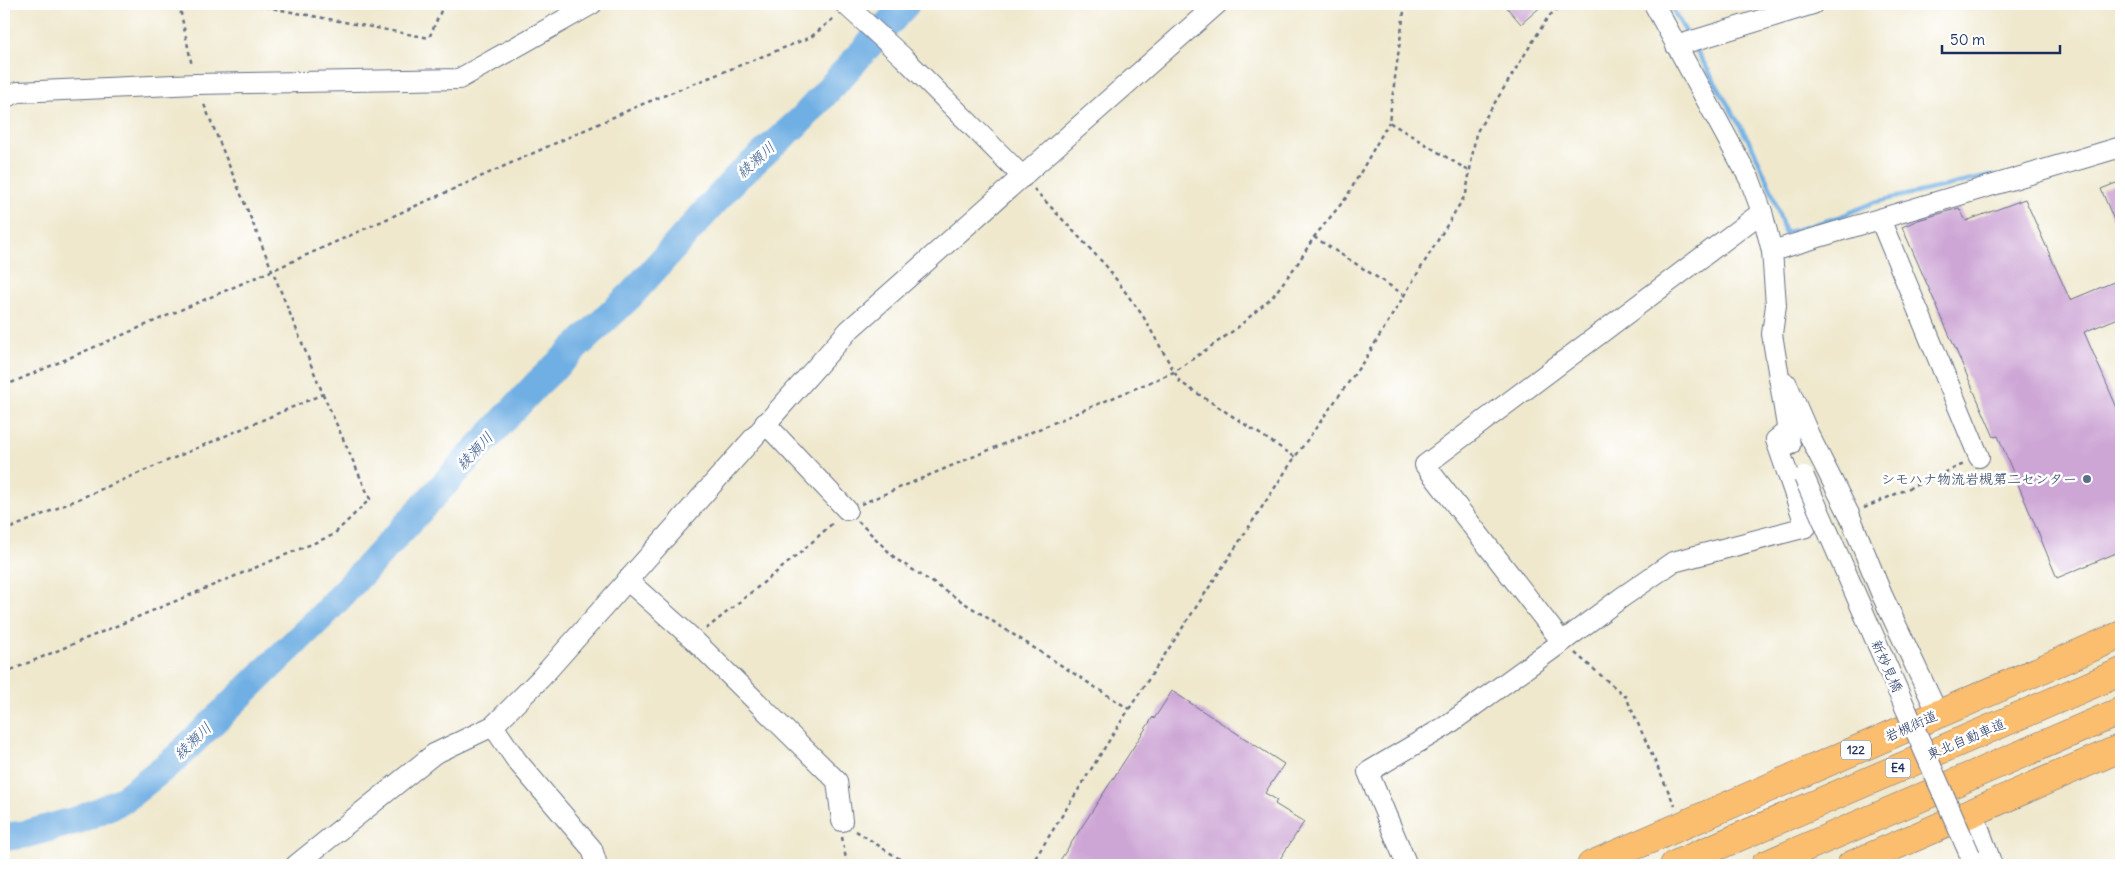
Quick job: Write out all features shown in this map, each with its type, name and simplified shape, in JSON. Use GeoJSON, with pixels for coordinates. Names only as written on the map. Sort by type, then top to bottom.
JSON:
{"type":"FeatureCollection","features":[{"type":"Feature","properties":{"kind":"highway","name":"岩槻街道"},"geometry":{"type":"LineString","coordinates":[[1592,865],[2121,635]]}},
{"type":"Feature","properties":{"kind":"highway","name":"東北自動車道"},"geometry":{"type":"LineString","coordinates":[[1674,865],[2121,672]]}},
{"type":"Feature","properties":{"kind":"highway"},"geometry":{"type":"LineString","coordinates":[[1765,865],[2121,711]]}},
{"type":"Feature","properties":{"kind":"highway"},"geometry":{"type":"LineString","coordinates":[[1852,865],[2121,748]]}},
{"type":"Feature","properties":{"kind":"street"},"geometry":{"type":"LineString","coordinates":[[4,98],[18,92],[196,84],[459,79],[592,4]]}},
{"type":"Feature","properties":{"kind":"street"},"geometry":{"type":"LineString","coordinates":[[296,865],[434,754],[493,726],[540,679],[765,422],[849,330],[1217,4]]}},
{"type":"Feature","properties":{"kind":"street"},"geometry":{"type":"LineString","coordinates":[[1654,4],[1750,180],[1762,212],[1772,252],[1776,305],[1772,334],[1775,357],[1809,435],[1849,514],[1882,595],[1938,714]]}},
{"type":"Feature","properties":{"kind":"street"},"geometry":{"type":"LineString","coordinates":[[1676,46],[1813,4]]}},
{"type":"Feature","properties":{"kind":"street"},"geometry":{"type":"LineString","coordinates":[[847,5],[903,57],[1023,177]]}},
{"type":"Feature","properties":{"kind":"street"},"geometry":{"type":"LineString","coordinates":[[1772,252],[2121,147]]}},
{"type":"Feature","properties":{"kind":"street"},"geometry":{"type":"LineString","coordinates":[[1562,642],[1425,465],[1762,212]]}},
{"type":"Feature","properties":{"kind":"street"},"geometry":{"type":"LineString","coordinates":[[1880,220],[1979,457]]}},
{"type":"Feature","properties":{"kind":"street","name":"新妙見橋"},"geometry":{"type":"LineString","coordinates":[[1775,357],[1789,442],[1972,860]]}},
{"type":"Feature","properties":{"kind":"street"},"geometry":{"type":"LineString","coordinates":[[765,422],[847,510]]}},
{"type":"Feature","properties":{"kind":"street"},"geometry":{"type":"LineString","coordinates":[[1394,865],[1358,778],[1446,726],[1673,562],[1806,527],[1776,440],[1787,431]]}},
{"type":"Feature","properties":{"kind":"street"},"geometry":{"type":"LineString","coordinates":[[627,580],[693,639],[837,781],[842,821]]}},
{"type":"Feature","properties":{"kind":"street"},"geometry":{"type":"LineString","coordinates":[[493,726],[516,761],[592,848],[597,865]]}},
{"type":"Feature","properties":{"kind":"street"},"geometry":{"type":"LineString","coordinates":[[1368,772],[1407,865]]}},
{"type":"Feature","properties":{"kind":"street"},"geometry":{"type":"LineString","coordinates":[[1973,812],[1992,865]]}},
{"type":"Feature","properties":{"kind":"path"},"geometry":{"type":"LineString","coordinates":[[4,672],[333,535],[370,499],[271,271],[196,84],[178,4]]}},
{"type":"Feature","properties":{"kind":"path"},"geometry":{"type":"LineString","coordinates":[[250,4],[429,38],[444,4]]}},
{"type":"Feature","properties":{"kind":"path"},"geometry":{"type":"LineString","coordinates":[[693,639],[800,553],[847,510],[1174,372],[1236,329],[1273,296],[1298,263],[1314,237],[1346,198],[1389,122],[1405,4]]}},
{"type":"Feature","properties":{"kind":"path"},"geometry":{"type":"LineString","coordinates":[[1031,865],[1129,709],[1296,457],[1366,358],[1403,294],[1466,194],[1476,133],[1548,17],[1563,4]]}},
{"type":"Feature","properties":{"kind":"path"},"geometry":{"type":"LineString","coordinates":[[4,386],[271,271],[638,106],[811,37],[847,5]]}},
{"type":"Feature","properties":{"kind":"path"},"geometry":{"type":"LineString","coordinates":[[1389,122],[1469,171]]}},
{"type":"Feature","properties":{"kind":"path"},"geometry":{"type":"LineString","coordinates":[[1023,177],[1107,267],[1143,316],[1180,382],[1296,457]]}},
{"type":"Feature","properties":{"kind":"path"},"geometry":{"type":"LineString","coordinates":[[1314,237],[1403,294]]}},
{"type":"Feature","properties":{"kind":"path"},"geometry":{"type":"LineString","coordinates":[[4,531],[323,394]]}},
{"type":"Feature","properties":{"kind":"path"},"geometry":{"type":"LineString","coordinates":[[1849,514],[1979,457]]}},
{"type":"Feature","properties":{"kind":"path"},"geometry":{"type":"LineString","coordinates":[[847,510],[896,559],[1129,709]]}},
{"type":"Feature","properties":{"kind":"path"},"geometry":{"type":"LineString","coordinates":[[1562,642],[1626,697],[1684,825]]}},
{"type":"Feature","properties":{"kind":"path"},"geometry":{"type":"LineString","coordinates":[[842,821],[844,854],[847,865]]}},
{"type":"Feature","properties":{"kind":"path"},"geometry":{"type":"LineString","coordinates":[[842,821],[910,865]]}},
{"type":"Feature","properties":{"kind":"building"},"geometry":{"type":"Polygon","coordinates":[[[1504,4],[1544,4],[1521,24],[1504,4]]]}},
{"type":"Feature","properties":{"kind":"building"},"geometry":{"type":"Polygon","coordinates":[[[2121,181],[2121,237],[2101,189],[2121,181]]]}},
{"type":"Feature","properties":{"kind":"building"},"geometry":{"type":"Polygon","coordinates":[[[2025,199],[2070,300],[2121,279],[2121,317],[2084,332],[2121,417],[2121,551],[2057,578],[1998,436],[1994,437],[1902,227],[1918,220],[1959,208],[1966,221],[2025,199]]]}},
{"type":"Feature","properties":{"kind":"building"},"geometry":{"type":"Polygon","coordinates":[[[1172,691],[1284,764],[1265,793],[1277,800],[1275,804],[1304,822],[1276,865],[1057,865],[1153,717],[1154,719],[1172,691]]]}},
{"type":"Feature","properties":{"kind":"waterway","name":"綾瀬川"},"geometry":{"type":"LineString","coordinates":[[4,837],[27,834],[81,819],[123,800],[175,759],[323,615],[537,384],[631,295],[736,178],[802,119],[906,4]]}},
{"type":"Feature","properties":{"kind":"waterway"},"geometry":{"type":"LineString","coordinates":[[1669,4],[1689,37]]}},
{"type":"Feature","properties":{"kind":"waterway"},"geometry":{"type":"LineString","coordinates":[[1694,46],[1753,148],[1771,189],[1785,233],[1839,217],[1875,202],[1994,175]]}},
{"type":"Feature","properties":{"kind":"place","name":"シモハナ物流岩槻第二センター"},"geometry":{"type":"Point","coordinates":[2087,479]}}]}
